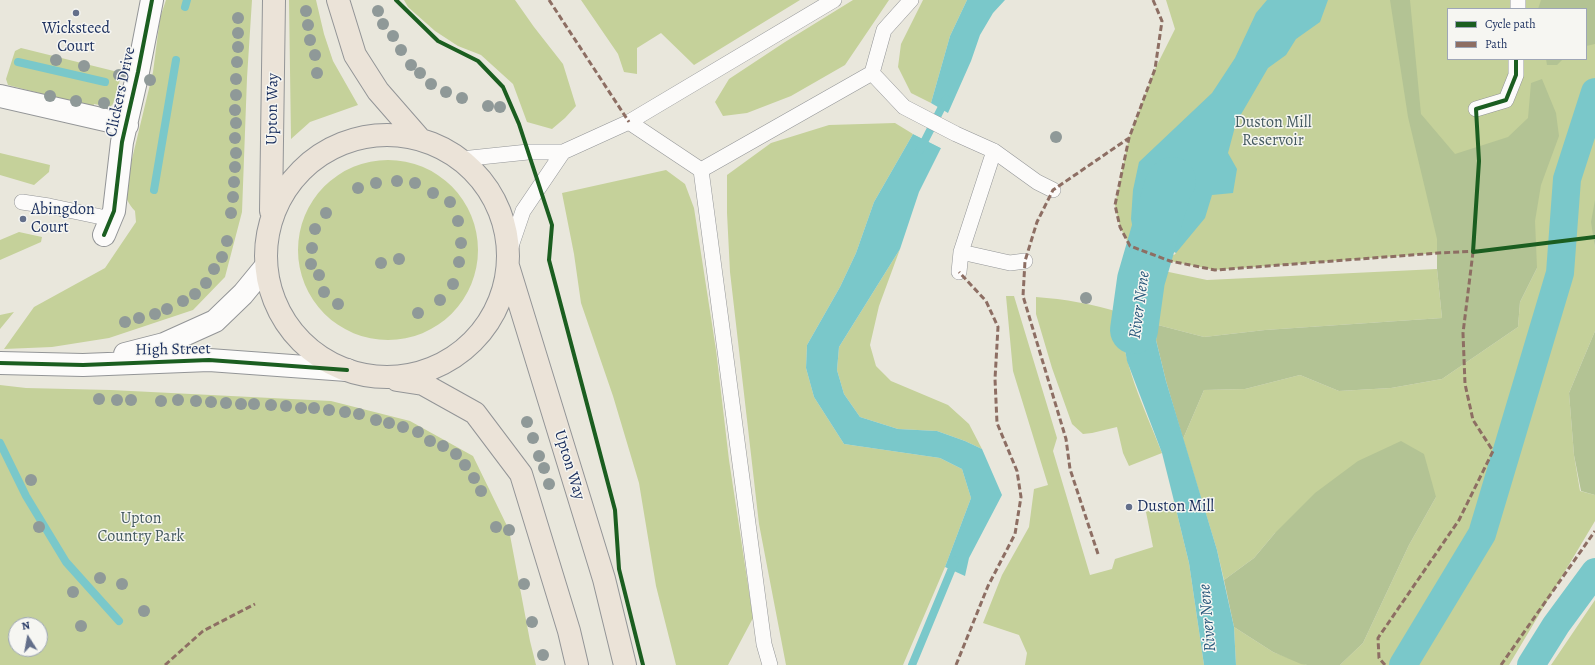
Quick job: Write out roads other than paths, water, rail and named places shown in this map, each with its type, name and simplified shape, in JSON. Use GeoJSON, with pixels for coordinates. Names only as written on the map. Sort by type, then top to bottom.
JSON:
{"type":"FeatureCollection","features":[{"type":"Feature","properties":{"kind":"highway","name":"Upton Way"},"geometry":{"type":"LineString","coordinates":[[271,218],[274,0]]}},
{"type":"Feature","properties":{"kind":"highway"},"geometry":{"type":"LineString","coordinates":[[338,0],[355,55],[378,90],[419,138]]}},
{"type":"Feature","properties":{"kind":"highway"},"geometry":{"type":"LineString","coordinates":[[419,138],[398,135],[353,139],[326,150],[301,169],[284,190],[271,218],[266,238],[266,266],[275,303],[295,335],[322,359],[352,372],[423,384],[475,413],[521,474],[569,631],[577,665]]}},
{"type":"Feature","properties":{"kind":"highway","name":"Upton Way"},"geometry":{"type":"LineString","coordinates":[[419,138],[443,148],[461,159],[480,178],[491,192],[503,219],[508,259],[604,579],[625,665]]}},
{"type":"Feature","properties":{"kind":"highway"},"geometry":{"type":"LineString","coordinates":[[352,372],[386,377],[408,375],[430,369],[447,361],[469,346],[483,330],[498,306],[508,259]]}},
{"type":"Feature","properties":{"kind":"street","name":"Clickers Drive"},"geometry":{"type":"LineString","coordinates":[[108,227],[114,211],[122,142],[127,125],[152,0]]}},
{"type":"Feature","properties":{"kind":"street"},"geometry":{"type":"LineString","coordinates":[[0,96],[127,125]]}},
{"type":"Feature","properties":{"kind":"street","name":"High Street"},"geometry":{"type":"LineString","coordinates":[[83,365],[164,344],[214,321],[243,294],[266,266]]}},
{"type":"Feature","properties":{"kind":"street","name":"High Street"},"geometry":{"type":"LineString","coordinates":[[0,362],[83,365],[209,360],[352,372]]}},
{"type":"Feature","properties":{"kind":"lane"},"geometry":{"type":"LineString","coordinates":[[461,159],[528,152],[563,152],[629,122],[834,0]]}},
{"type":"Feature","properties":{"kind":"lane"},"geometry":{"type":"LineString","coordinates":[[701,170],[872,73],[884,30],[911,0]]}},
{"type":"Feature","properties":{"kind":"lane"},"geometry":{"type":"LineString","coordinates":[[1476,109],[1506,100],[1516,75],[1516,60]]}},
{"type":"Feature","properties":{"kind":"lane"},"geometry":{"type":"LineString","coordinates":[[872,73],[904,106],[956,134],[994,151],[1037,182],[1053,190]]}},
{"type":"Feature","properties":{"kind":"lane"},"geometry":{"type":"LineString","coordinates":[[629,122],[701,170],[764,644],[770,665]]}},
{"type":"Feature","properties":{"kind":"lane"},"geometry":{"type":"LineString","coordinates":[[959,272],[961,252],[994,151]]}},
{"type":"Feature","properties":{"kind":"lane"},"geometry":{"type":"LineString","coordinates":[[508,259],[523,211],[563,152]]}},
{"type":"Feature","properties":{"kind":"lane"},"geometry":{"type":"LineString","coordinates":[[22,202],[108,227]]}},
{"type":"Feature","properties":{"kind":"lane"},"geometry":{"type":"LineString","coordinates":[[961,252],[1010,263],[1025,261]]}},
{"type":"Feature","properties":{"kind":"water"},"geometry":{"type":"Polygon","coordinates":[[[967,0],[1005,0],[993,13],[980,35],[971,61],[948,113],[931,103],[950,36],[967,0]]]}},
{"type":"Feature","properties":{"kind":"water"},"geometry":{"type":"Polygon","coordinates":[[[1267,0],[1328,0],[1320,22],[1296,39],[1286,55],[1268,68],[1236,123],[1228,153],[1237,169],[1233,193],[1212,195],[1205,218],[1176,253],[1134,235],[1131,219],[1133,190],[1139,162],[1212,93],[1235,58],[1256,13],[1267,0]]]}},
{"type":"Feature","properties":{"kind":"water"},"geometry":{"type":"Polygon","coordinates":[[[913,134],[941,148],[919,192],[900,249],[839,347],[837,370],[844,394],[860,417],[898,429],[937,431],[982,449],[1002,495],[969,558],[965,576],[945,567],[971,498],[962,469],[940,458],[844,444],[814,397],[806,368],[807,345],[840,287],[856,253],[874,202],[913,134]]]}},
{"type":"Feature","properties":{"kind":"water"},"geometry":{"type":"Polygon","coordinates":[[[1130,259],[1164,271],[1156,340],[1166,381],[1217,550],[1234,627],[1236,665],[1204,665],[1189,563],[1162,453],[1127,361],[1121,327],[1121,313],[1130,259]]]}},
{"type":"Feature","properties":{"kind":"waterway"},"geometry":{"type":"LineString","coordinates":[[185,7],[187,0]]}},
{"type":"Feature","properties":{"kind":"waterway"},"geometry":{"type":"LineString","coordinates":[[154,190],[176,60]]}},
{"type":"Feature","properties":{"kind":"waterway"},"geometry":{"type":"LineString","coordinates":[[18,62],[105,82]]}},
{"type":"Feature","properties":{"kind":"waterway"},"geometry":{"type":"LineString","coordinates":[[1403,665],[1482,534],[1560,273],[1567,179],[1595,92]]}},
{"type":"Feature","properties":{"kind":"waterway"},"geometry":{"type":"LineString","coordinates":[[920,150],[946,99]]}},
{"type":"Feature","properties":{"kind":"waterway","name":"River Nene"},"geometry":{"type":"LineString","coordinates":[[1134,330],[1141,280],[1168,187],[1172,181]]}},
{"type":"Feature","properties":{"kind":"waterway"},"geometry":{"type":"LineString","coordinates":[[0,443],[26,496],[66,562],[119,621]]}},
{"type":"Feature","properties":{"kind":"waterway"},"geometry":{"type":"LineString","coordinates":[[912,665],[955,561]]}},
{"type":"Feature","properties":{"kind":"waterway"},"geometry":{"type":"LineString","coordinates":[[1531,665],[1556,625],[1595,572]]}},
{"type":"Feature","properties":{"kind":"place","name":"Wicksteed Court"},"geometry":{"type":"Point","coordinates":[76,13]}},
{"type":"Feature","properties":{"kind":"place","name":"Abingdon Court"},"geometry":{"type":"Point","coordinates":[23,219]}},
{"type":"Feature","properties":{"kind":"place","name":"Duston Mill"},"geometry":{"type":"Point","coordinates":[1129,507]}},
{"type":"Feature","properties":{"kind":"park label","name":"Duston Mill Reservoir"},"geometry":{"type":"Point","coordinates":[1273,132]}},
{"type":"Feature","properties":{"kind":"park label","name":"Upton Country Park"},"geometry":{"type":"Point","coordinates":[141,528]}}]}
